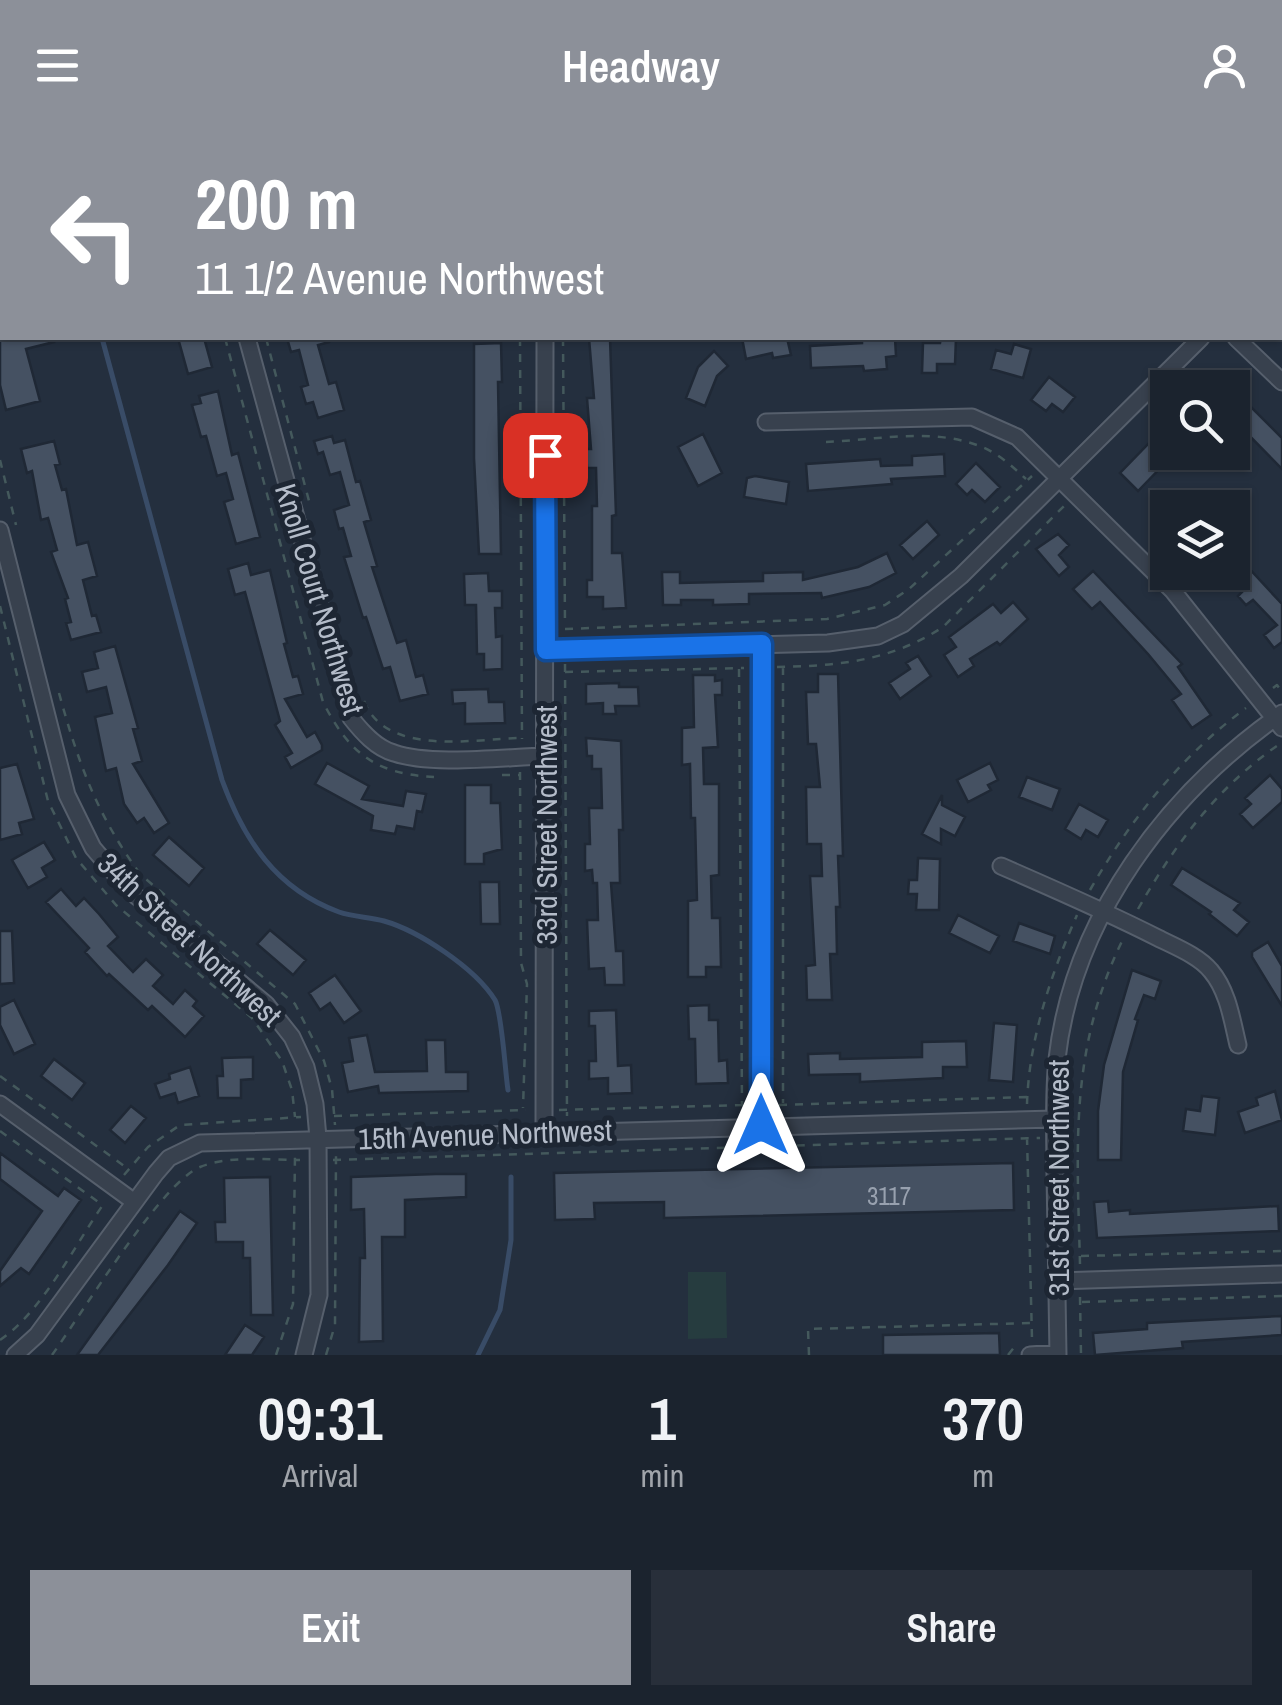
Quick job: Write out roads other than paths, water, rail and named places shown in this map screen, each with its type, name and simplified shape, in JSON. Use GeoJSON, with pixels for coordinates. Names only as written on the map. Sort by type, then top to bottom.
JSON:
{"type":"FeatureCollection","features":[{"type":"Feature","properties":{"kind":"street","name":"Knoll Court Northwest"},"geometry":{"type":"LineString","coordinates":[[248,340],[351,718],[362,732],[391,753],[436,758],[546,756]]}},
{"type":"Feature","properties":{"kind":"street","name":"33rd Street Northwest"},"geometry":{"type":"LineString","coordinates":[[544,340],[544,1132]]}},
{"type":"Feature","properties":{"kind":"street"},"geometry":{"type":"LineString","coordinates":[[546,650],[856,641],[878,636],[903,624],[962,576],[1199,340]]}},
{"type":"Feature","properties":{"kind":"street"},"geometry":{"type":"LineString","coordinates":[[1238,340],[1282,382]]}},
{"type":"Feature","properties":{"kind":"street"},"geometry":{"type":"LineString","coordinates":[[766,422],[972,417],[1017,437],[1172,590],[1280,720]]}},
{"type":"Feature","properties":{"kind":"street","name":"34th Street Northwest"},"geometry":{"type":"LineString","coordinates":[[0,530],[60,768],[93,848],[129,890],[266,1004],[280,1020],[306,1067],[318,1138],[318,1295],[304,1355]]}},
{"type":"Feature","properties":{"kind":"street"},"geometry":{"type":"LineString","coordinates":[[761,1125],[762,644]]}},
{"type":"Feature","properties":{"kind":"street","name":"31st Street Northwest"},"geometry":{"type":"LineString","coordinates":[[1058,1354],[1055,1119],[1057,1056],[1065,1010],[1104,912],[1145,845],[1186,795],[1280,720]]}},
{"type":"Feature","properties":{"kind":"street"},"geometry":{"type":"LineString","coordinates":[[1002,866],[1194,956],[1210,970],[1230,1008],[1238,1044]]}},
{"type":"Feature","properties":{"kind":"street"},"geometry":{"type":"LineString","coordinates":[[0,1104],[134,1201]]}},
{"type":"Feature","properties":{"kind":"street","name":"15th Avenue Northwest"},"geometry":{"type":"LineString","coordinates":[[15,1355],[38,1335],[169,1158],[200,1143],[1055,1119]]}},
{"type":"Feature","properties":{"kind":"street"},"geometry":{"type":"LineString","coordinates":[[1057,1280],[1282,1274]]}},
{"type":"Feature","properties":{"kind":"street"},"geometry":{"type":"LineString","coordinates":[[1031,1348],[1058,1354]]}},
{"type":"Feature","properties":{"kind":"waterway"},"geometry":{"type":"LineString","coordinates":[[103,340],[222,780],[241,823],[265,860],[297,890],[339,912],[384,921],[413,933],[474,976],[495,1000],[508,1090]]}},
{"type":"Feature","properties":{"kind":"waterway"},"geometry":{"type":"LineString","coordinates":[[478,1355],[500,1310],[511,1240],[511,1177]]}}]}
